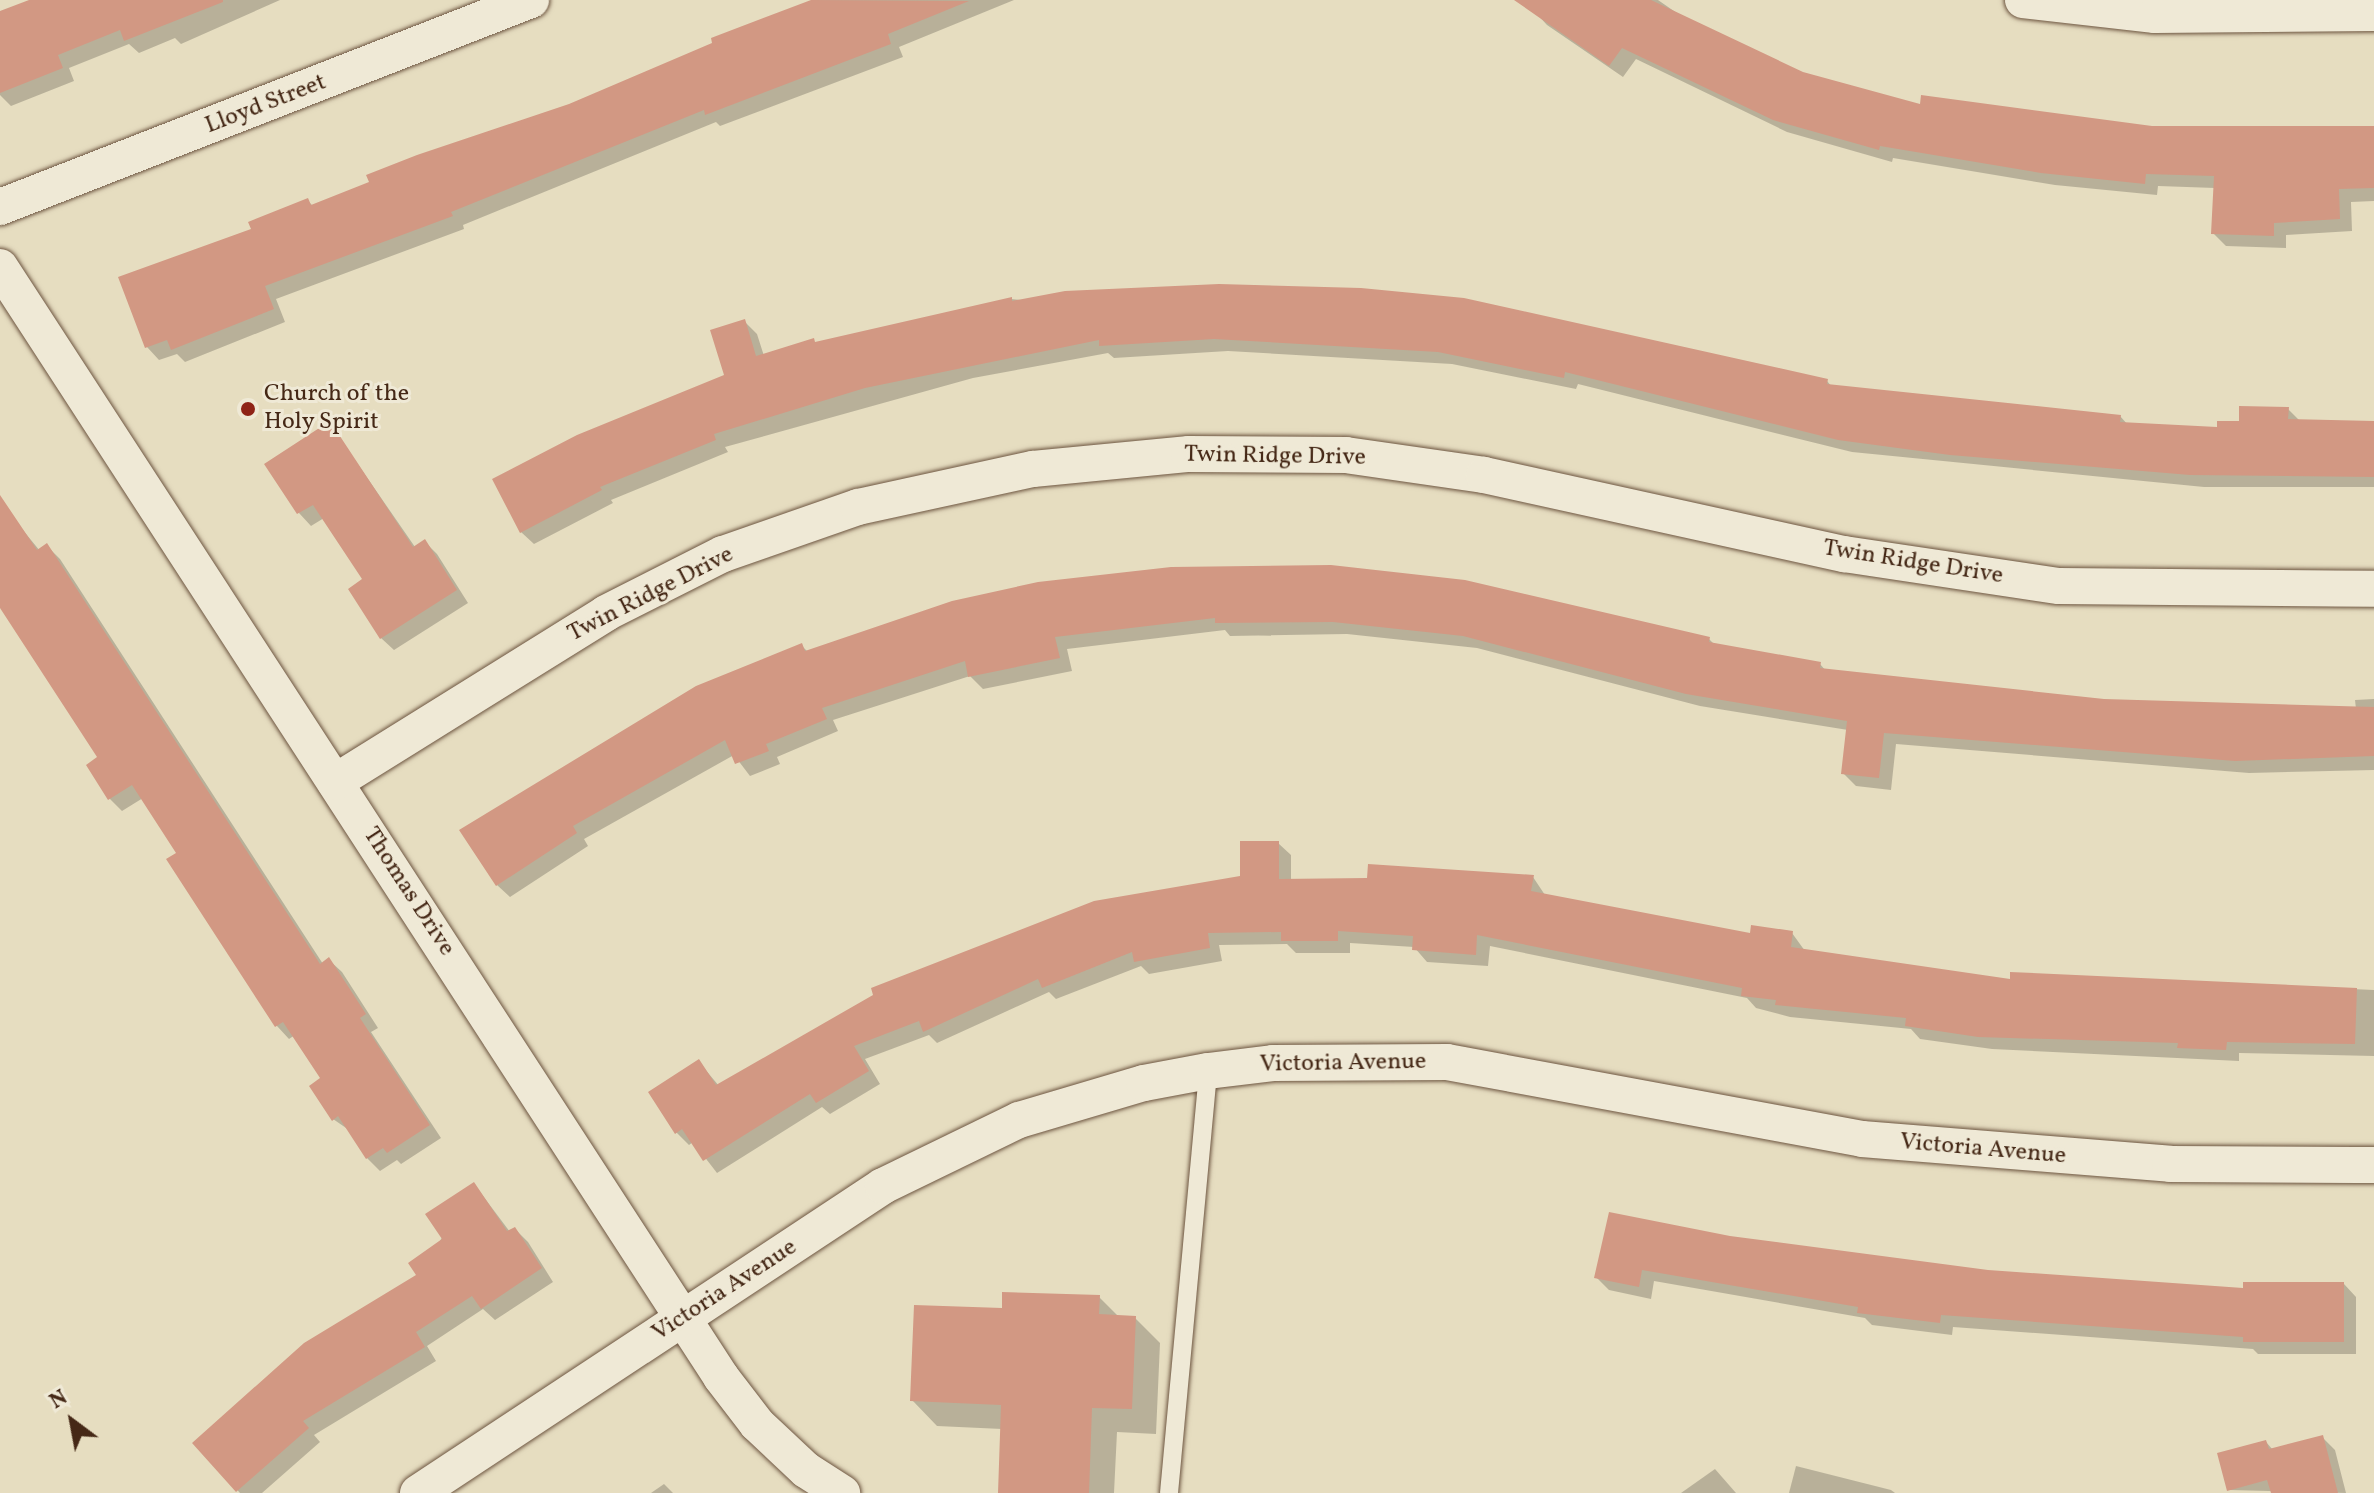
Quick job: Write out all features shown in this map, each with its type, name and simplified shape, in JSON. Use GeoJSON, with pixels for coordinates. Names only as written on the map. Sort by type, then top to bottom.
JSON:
{"type":"FeatureCollection","features":[{"type":"Feature","properties":{"kind":"street","name":"Lloyd Street"},"geometry":{"type":"LineString","coordinates":[[0,207],[531,0]]}},
{"type":"Feature","properties":{"kind":"street"},"geometry":{"type":"LineString","coordinates":[[2023,0],[2155,15],[2374,13]]}},
{"type":"Feature","properties":{"kind":"street","name":"Thomas Drive"},"geometry":{"type":"LineString","coordinates":[[0,267],[684,1318],[757,1424],[806,1470],[842,1493]]}},
{"type":"Feature","properties":{"kind":"street","name":"Twin Ridge Drive"},"geometry":{"type":"LineString","coordinates":[[335,782],[606,613],[723,554],[858,507],[1019,472],[1173,455],[1346,455],[1469,473],[1844,554],[2059,586],[2374,589]]}},
{"type":"Feature","properties":{"kind":"street","name":"Victoria Avenue"},"geometry":{"type":"LineString","coordinates":[[418,1493],[883,1186],[951,1151],[1080,1100],[1208,1071],[1287,1063],[1447,1062],[1862,1139],[2170,1164],[2374,1165]]}},
{"type":"Feature","properties":{"kind":"lane"},"geometry":{"type":"LineString","coordinates":[[1169,1493],[1208,1071]]}},
{"type":"Feature","properties":{"kind":"building"},"geometry":{"type":"Polygon","coordinates":[[[29,0],[223,2],[124,41],[120,30],[58,55],[63,68],[0,93],[0,11],[29,0]]]}},
{"type":"Feature","properties":{"kind":"building"},"geometry":{"type":"Polygon","coordinates":[[[811,0],[969,1],[888,34],[891,44],[705,115],[704,110],[451,212],[453,216],[265,286],[274,309],[171,350],[167,340],[145,348],[118,277],[251,229],[248,222],[308,198],[311,205],[369,182],[366,175],[417,155],[569,104],[712,43],[711,38],[811,0]]]}},
{"type":"Feature","properties":{"kind":"building"},"geometry":{"type":"Polygon","coordinates":[[[1514,0],[1651,0],[1803,72],[1920,104],[1921,95],[2152,126],[2374,126],[2374,188],[2339,189],[2340,219],[2274,223],[2274,236],[2211,234],[2214,176],[2146,174],[2145,184],[2041,173],[1880,146],[1879,150],[1773,120],[1622,48],[1609,66],[1514,0]]]}},
{"type":"Feature","properties":{"kind":"building"},"geometry":{"type":"Polygon","coordinates":[[[1219,284],[1361,288],[1464,298],[1828,379],[1827,384],[2121,415],[2120,422],[2217,427],[2217,421],[2239,421],[2239,406],[2289,407],[2288,419],[2374,421],[2374,477],[2190,475],[1950,455],[1838,440],[1565,372],[1564,378],[1438,352],[1214,339],[1099,346],[1099,340],[865,388],[714,434],[716,440],[600,487],[602,490],[520,533],[492,479],[577,435],[724,375],[710,330],[745,319],[756,356],[814,338],[815,342],[1012,297],[1012,301],[1065,291],[1219,284]]]}},
{"type":"Feature","properties":{"kind":"building"},"geometry":{"type":"Polygon","coordinates":[[[330,421],[413,547],[425,539],[457,590],[380,639],[348,589],[362,579],[313,505],[297,514],[264,464],[330,421]]]}},
{"type":"Feature","properties":{"kind":"building"},"geometry":{"type":"Polygon","coordinates":[[[0,495],[37,550],[47,543],[320,964],[329,957],[366,1014],[360,1018],[430,1125],[387,1153],[383,1148],[366,1159],[338,1116],[332,1121],[309,1086],[320,1078],[283,1022],[275,1027],[166,859],[176,853],[132,785],[108,800],[86,765],[97,757],[0,608],[0,495]]]}},
{"type":"Feature","properties":{"kind":"building"},"geometry":{"type":"Polygon","coordinates":[[[1331,565],[1465,580],[1710,637],[1709,642],[1821,662],[1820,668],[2104,699],[2374,707],[2374,756],[2235,761],[1884,733],[1879,778],[1841,774],[1847,721],[1686,694],[1463,636],[1333,622],[1215,623],[1215,618],[1055,637],[1060,658],[968,677],[965,661],[822,708],[827,719],[766,744],[769,751],[735,764],[725,740],[573,826],[577,833],[496,886],[459,830],[696,686],[802,643],[805,651],[952,601],[1038,582],[1171,567],[1331,565]]]}},
{"type":"Feature","properties":{"kind":"building"},"geometry":{"type":"Polygon","coordinates":[[[1240,841],[1279,841],[1279,879],[1367,878],[1368,864],[1534,875],[1531,891],[1750,933],[1751,925],[1793,931],[1791,947],[2010,979],[2010,972],[2357,988],[2355,1044],[2227,1042],[2226,1050],[2177,1048],[2178,1043],[1978,1037],[1905,1026],[1906,1018],[1775,1005],[1776,1000],[1741,996],[1742,988],[1477,935],[1476,955],[1412,950],[1413,936],[1338,931],[1338,941],[1281,941],[1281,932],[1208,933],[1210,948],[1134,962],[1132,952],[1042,988],[1038,979],[923,1032],[919,1021],[854,1046],[869,1071],[816,1103],[810,1094],[703,1161],[682,1129],[675,1134],[648,1092],[699,1059],[716,1085],[873,995],[871,988],[1094,901],[1240,876],[1240,841]]]}},
{"type":"Feature","properties":{"kind":"building"},"geometry":{"type":"Polygon","coordinates":[[[474,1182],[507,1231],[515,1227],[542,1268],[481,1309],[472,1296],[416,1332],[425,1347],[303,1421],[309,1428],[236,1492],[192,1443],[304,1343],[416,1275],[408,1263],[442,1239],[425,1214],[474,1182]]]}},
{"type":"Feature","properties":{"kind":"building"},"geometry":{"type":"Polygon","coordinates":[[[1609,1212],[1730,1236],[1988,1270],[2243,1288],[2243,1282],[2344,1282],[2344,1342],[2243,1342],[2243,1337],[1941,1315],[1940,1323],[1857,1313],[1858,1307],[1642,1270],[1639,1287],[1594,1278],[1609,1212]]]}},
{"type":"Feature","properties":{"kind":"building"},"geometry":{"type":"Polygon","coordinates":[[[1002,1292],[1100,1295],[1099,1314],[1136,1316],[1132,1409],[1092,1408],[1089,1493],[998,1493],[1001,1405],[910,1401],[914,1305],[1002,1308],[1002,1292]]]}},
{"type":"Feature","properties":{"kind":"building"},"geometry":{"type":"Polygon","coordinates":[[[2323,1435],[2338,1493],[2271,1493],[2267,1480],[2227,1491],[2217,1453],[2266,1440],[2269,1449],[2323,1435]]]}},
{"type":"Feature","properties":{"kind":"place","name":"Church of the Holy Spirit"},"geometry":{"type":"Point","coordinates":[248,409]}}]}
